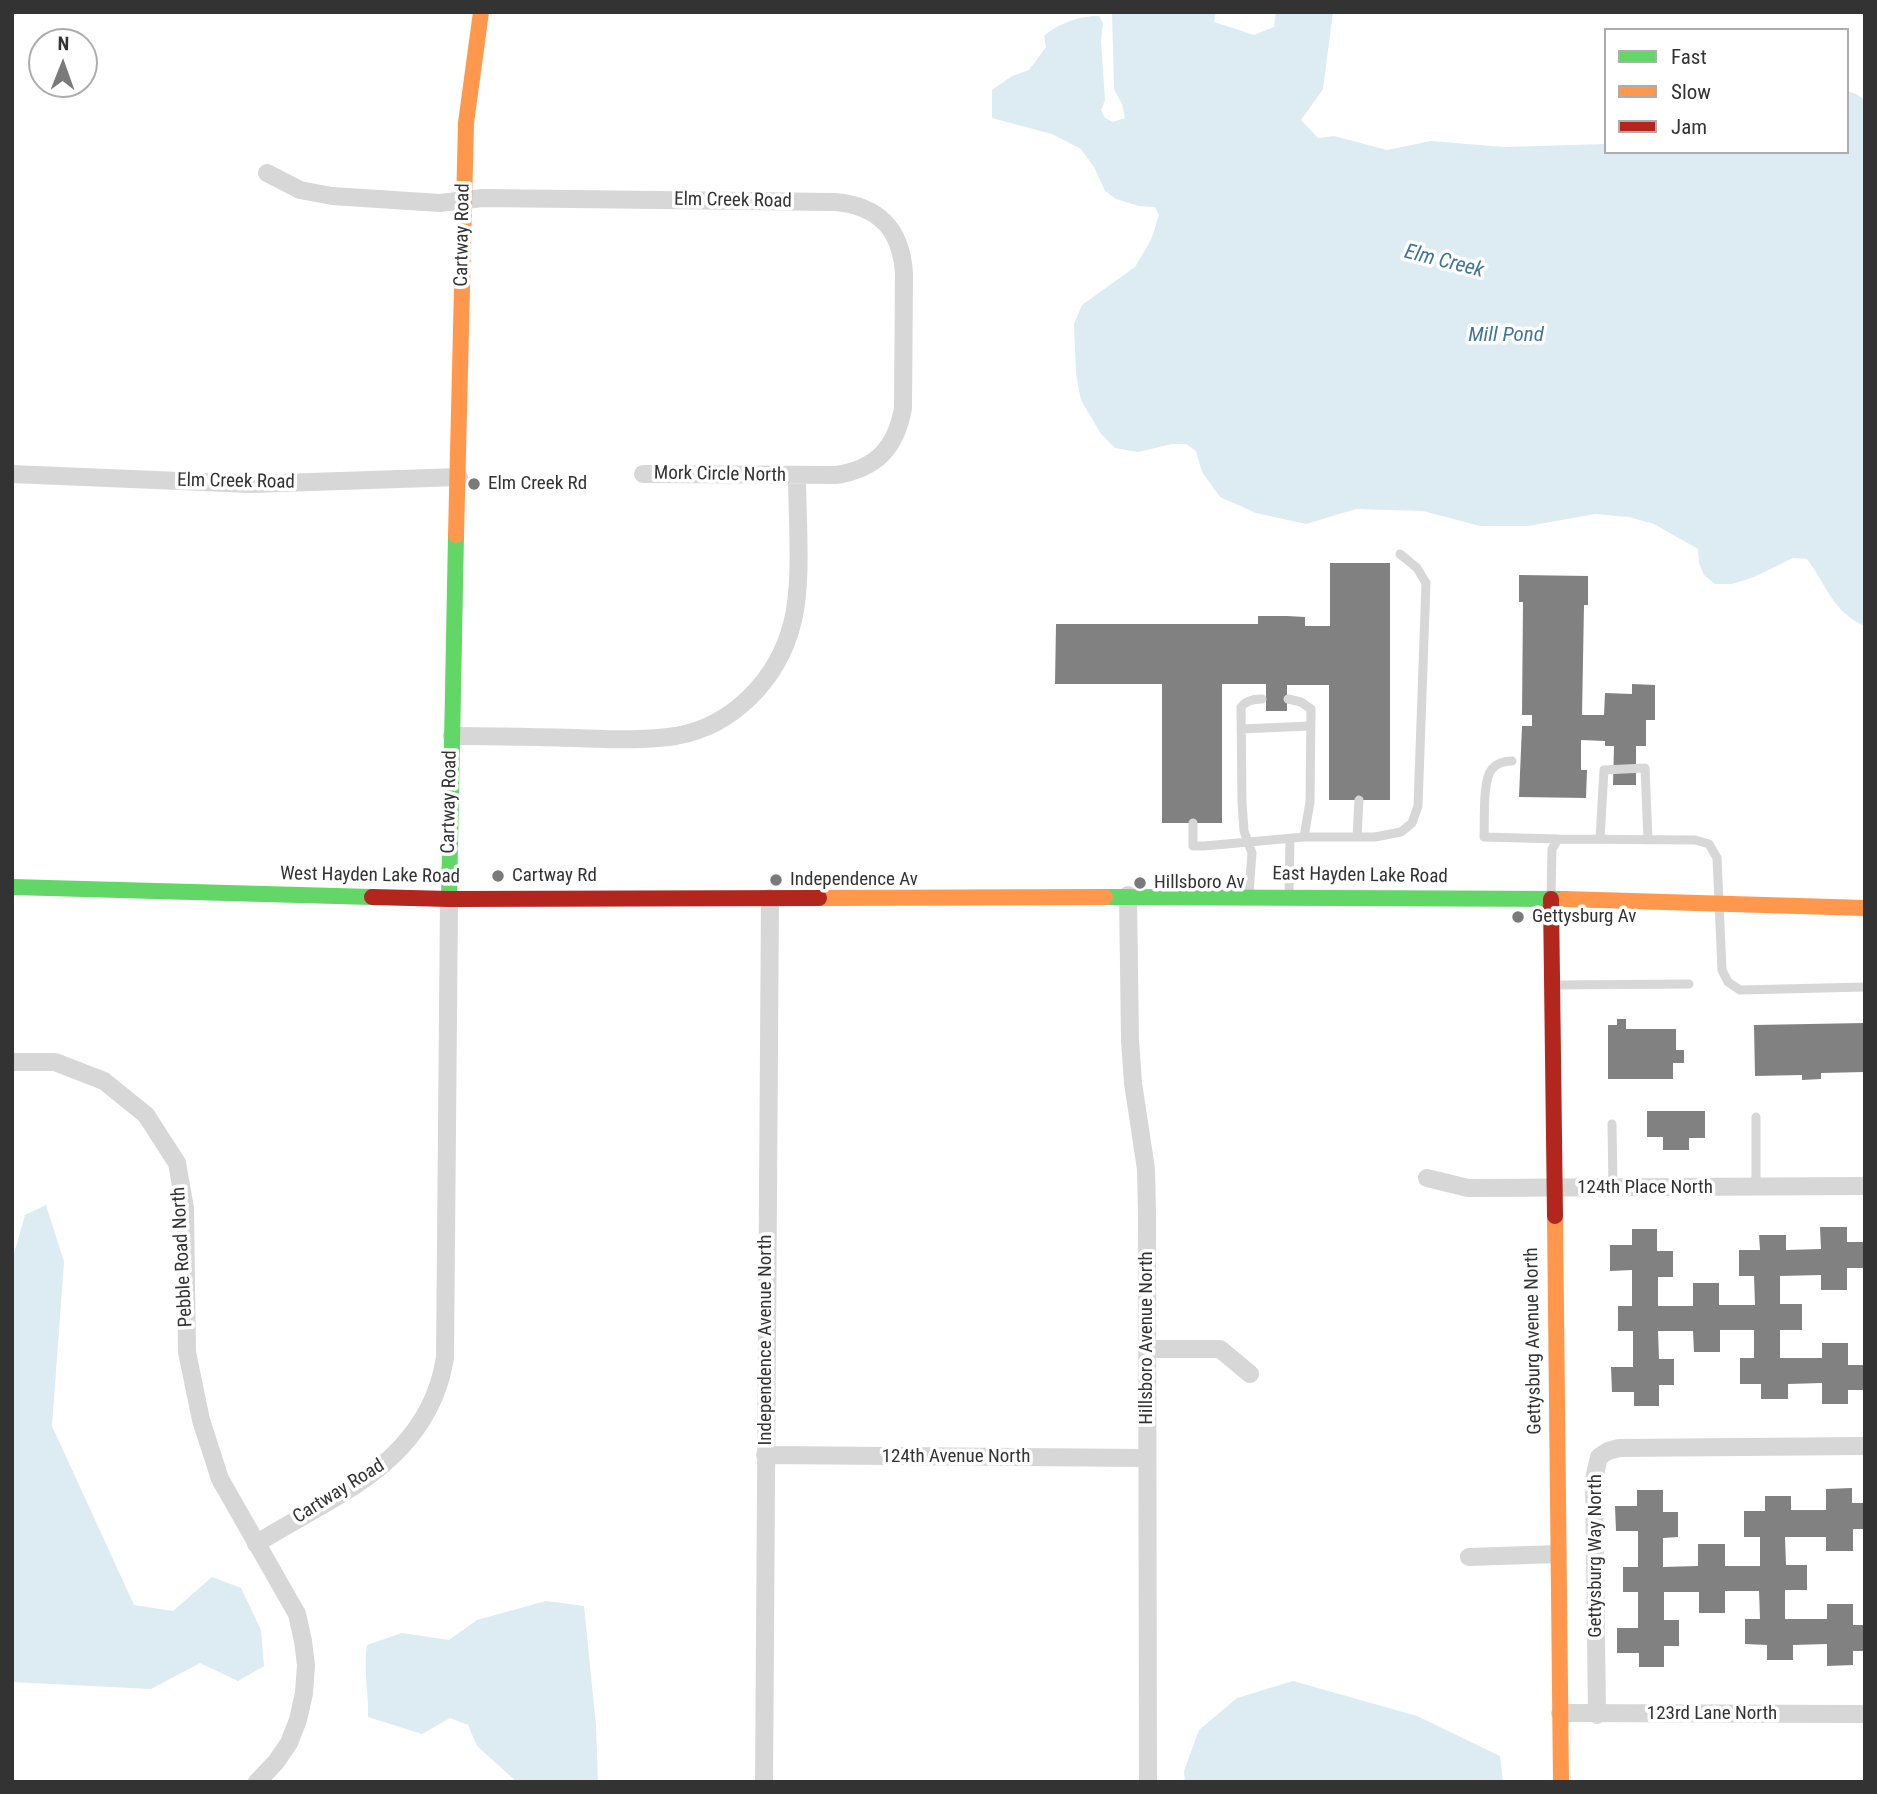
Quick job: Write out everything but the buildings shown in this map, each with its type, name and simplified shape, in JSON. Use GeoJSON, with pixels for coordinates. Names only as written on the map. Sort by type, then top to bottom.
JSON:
{"type":"FeatureCollection","features":[{"type":"Feature","properties":{"kind":"main road","name":"Cartway Road"},"geometry":{"type":"LineString","coordinates":[[449,899],[463,201],[466,123],[481,12]]}},
{"type":"Feature","properties":{"kind":"main road","name":"West Hayden Lake Road"},"geometry":{"type":"LineString","coordinates":[[12,887],[449,899],[770,898]]}},
{"type":"Feature","properties":{"kind":"main road","name":"East Hayden Lake Road"},"geometry":{"type":"LineString","coordinates":[[770,898],[1289,896],[1865,908]]}},
{"type":"Feature","properties":{"kind":"main road","name":"Gettysburg Avenue North"},"geometry":{"type":"LineString","coordinates":[[1551,900],[1561,1782]]}},
{"type":"Feature","properties":{"kind":"street","name":"Elm Creek Road"},"geometry":{"type":"LineString","coordinates":[[267,173],[300,190],[332,196],[440,203],[484,198],[835,202],[871,211],[889,225],[903,255],[903,408],[900,428],[889,446],[874,461],[856,472],[797,475]]}},
{"type":"Feature","properties":{"kind":"street","name":"Elm Creek Road"},"geometry":{"type":"LineString","coordinates":[[12,474],[251,484],[459,477]]}},
{"type":"Feature","properties":{"kind":"street","name":"Mork Circle North"},"geometry":{"type":"LineString","coordinates":[[643,474],[797,475]]}},
{"type":"Feature","properties":{"kind":"street"},"geometry":{"type":"LineString","coordinates":[[452,736],[645,739],[678,735],[710,725],[740,707],[764,682],[783,655],[793,622],[797,589],[797,475]]}},
{"type":"Feature","properties":{"kind":"street","name":"Hillsboro Avenue North"},"geometry":{"type":"LineString","coordinates":[[1128,895],[1130,1041],[1133,1083],[1146,1169],[1148,1782]]}},
{"type":"Feature","properties":{"kind":"street","name":"Independence Avenue North"},"geometry":{"type":"LineString","coordinates":[[764,1782],[770,898]]}},
{"type":"Feature","properties":{"kind":"street","name":"Cartway Road"},"geometry":{"type":"LineString","coordinates":[[256,1544],[375,1473],[405,1445],[438,1389],[445,1358],[449,899]]}},
{"type":"Feature","properties":{"kind":"street","name":"Pebble Road North"},"geometry":{"type":"LineString","coordinates":[[12,1062],[55,1062],[104,1081],[146,1115],[177,1163],[185,1208],[187,1352],[199,1411],[220,1479],[297,1614],[306,1665],[298,1720],[289,1743],[257,1782]]}},
{"type":"Feature","properties":{"kind":"street","name":"124th Place North"},"geometry":{"type":"LineString","coordinates":[[1427,1178],[1468,1188],[1865,1186]]}},
{"type":"Feature","properties":{"kind":"street"},"geometry":{"type":"LineString","coordinates":[[1148,1349],[1220,1349],[1250,1374]]}},
{"type":"Feature","properties":{"kind":"street","name":"Gettysburg Way North"},"geometry":{"type":"LineString","coordinates":[[1597,1714],[1594,1479],[1599,1457],[1619,1448],[1865,1446]]}},
{"type":"Feature","properties":{"kind":"street","name":"124th Avenue North"},"geometry":{"type":"LineString","coordinates":[[765,1455],[1147,1458]]}},
{"type":"Feature","properties":{"kind":"street"},"geometry":{"type":"LineString","coordinates":[[1469,1556],[1558,1554]]}},
{"type":"Feature","properties":{"kind":"street","name":"123rd Lane North"},"geometry":{"type":"LineString","coordinates":[[1560,1713],[1865,1714]]}},
{"type":"Feature","properties":{"kind":"lane"},"geometry":{"type":"LineString","coordinates":[[1194,823],[1193,846],[1304,837],[1375,837],[1401,832],[1412,823],[1418,806],[1426,583],[1416,568],[1400,554]]}},
{"type":"Feature","properties":{"kind":"lane"},"geometry":{"type":"LineString","coordinates":[[1248,896],[1252,853],[1244,831],[1241,706],[1254,699],[1262,699]]}},
{"type":"Feature","properties":{"kind":"lane"},"geometry":{"type":"LineString","coordinates":[[1288,699],[1301,702],[1311,709],[1310,802],[1304,837]]}},
{"type":"Feature","properties":{"kind":"lane"},"geometry":{"type":"LineString","coordinates":[[1241,729],[1310,726]]}},
{"type":"Feature","properties":{"kind":"lane"},"geometry":{"type":"LineString","coordinates":[[1513,761],[1503,762],[1491,769],[1486,780],[1484,837],[1695,840],[1709,844],[1717,858],[1722,970],[1728,982],[1740,990],[1865,987]]}},
{"type":"Feature","properties":{"kind":"lane"},"geometry":{"type":"LineString","coordinates":[[1600,839],[1604,770],[1645,768],[1648,840]]}},
{"type":"Feature","properties":{"kind":"lane"},"geometry":{"type":"LineString","coordinates":[[1357,837],[1359,800]]}},
{"type":"Feature","properties":{"kind":"lane"},"geometry":{"type":"LineString","coordinates":[[1289,896],[1290,839]]}},
{"type":"Feature","properties":{"kind":"lane"},"geometry":{"type":"LineString","coordinates":[[1551,900],[1552,849],[1558,839]]}},
{"type":"Feature","properties":{"kind":"lane"},"geometry":{"type":"LineString","coordinates":[[1553,985],[1689,984]]}},
{"type":"Feature","properties":{"kind":"lane"},"geometry":{"type":"LineString","coordinates":[[1756,1117],[1756,1187]]}},
{"type":"Feature","properties":{"kind":"lane"},"geometry":{"type":"LineString","coordinates":[[1612,1124],[1612,1189]]}},
{"type":"Feature","properties":{"kind":"water","name":"Mill Pond"},"geometry":{"type":"Polygon","coordinates":[[[1112,12],[1216,12],[1214,22],[1254,35],[1274,27],[1276,12],[1333,12],[1323,89],[1301,120],[1318,138],[1334,136],[1387,150],[1431,141],[1504,147],[1604,144],[1604,154],[1849,154],[1849,92],[1865,100],[1865,626],[1837,606],[1807,559],[1793,558],[1754,577],[1732,584],[1715,584],[1704,575],[1699,563],[1698,549],[1654,524],[1629,517],[1595,514],[1528,526],[1480,526],[1423,511],[1356,509],[1306,524],[1256,513],[1220,497],[1202,472],[1196,451],[1186,444],[1172,444],[1138,452],[1115,448],[1101,434],[1081,400],[1076,374],[1074,324],[1082,305],[1135,267],[1151,240],[1159,215],[1155,207],[1139,206],[1116,199],[1105,191],[1094,167],[1081,149],[1052,134],[992,118],[992,90],[1012,76],[1029,70],[1046,47],[1044,36],[1070,21],[1085,17],[1099,16],[1103,23],[1101,41],[1105,100],[1101,110],[1105,118],[1113,122],[1125,118],[1122,104],[1114,89],[1112,12]]]}},
{"type":"Feature","properties":{"kind":"water"},"geometry":{"type":"Polygon","coordinates":[[[46,1205],[64,1262],[52,1426],[134,1605],[173,1611],[212,1577],[241,1588],[261,1630],[264,1666],[238,1681],[200,1663],[151,1689],[12,1682],[12,1261],[25,1215],[46,1205]]]}},
{"type":"Feature","properties":{"kind":"water"},"geometry":{"type":"Polygon","coordinates":[[[546,1601],[584,1606],[596,1726],[598,1782],[517,1782],[477,1746],[468,1725],[450,1718],[422,1734],[368,1717],[367,1645],[402,1633],[449,1640],[477,1620],[546,1601]]]}},
{"type":"Feature","properties":{"kind":"water"},"geometry":{"type":"Polygon","coordinates":[[[1293,1681],[1417,1716],[1500,1756],[1503,1782],[1185,1782],[1184,1771],[1199,1730],[1237,1698],[1293,1681]]]}},
{"type":"Feature","properties":{"kind":"traffic: fast"},"geometry":{"type":"LineString","coordinates":[[449,899],[456,535]]}},
{"type":"Feature","properties":{"kind":"traffic: fast"},"geometry":{"type":"LineString","coordinates":[[12,887],[372,897]]}},
{"type":"Feature","properties":{"kind":"traffic: fast"},"geometry":{"type":"LineString","coordinates":[[1105,897],[1564,899]]}},
{"type":"Feature","properties":{"kind":"traffic: slow"},"geometry":{"type":"LineString","coordinates":[[456,535],[466,123],[481,12]]}},
{"type":"Feature","properties":{"kind":"traffic: slow"},"geometry":{"type":"LineString","coordinates":[[819,898],[1105,897]]}},
{"type":"Feature","properties":{"kind":"traffic: slow"},"geometry":{"type":"LineString","coordinates":[[1564,899],[1865,908]]}},
{"type":"Feature","properties":{"kind":"traffic: slow"},"geometry":{"type":"LineString","coordinates":[[1555,1216],[1561,1782]]}},
{"type":"Feature","properties":{"kind":"traffic: jam"},"geometry":{"type":"LineString","coordinates":[[372,897],[819,898]]}},
{"type":"Feature","properties":{"kind":"traffic: jam"},"geometry":{"type":"LineString","coordinates":[[1551,899],[1555,1216]]}},
{"type":"Feature","properties":{"kind":"place","name":"Elm Creek Rd"},"geometry":{"type":"Point","coordinates":[474,484]}},
{"type":"Feature","properties":{"kind":"place","name":"Cartway Rd"},"geometry":{"type":"Point","coordinates":[498,876]}},
{"type":"Feature","properties":{"kind":"place","name":"Independence Av"},"geometry":{"type":"Point","coordinates":[776,880]}},
{"type":"Feature","properties":{"kind":"place","name":"Hillsboro Av"},"geometry":{"type":"Point","coordinates":[1140,883]}},
{"type":"Feature","properties":{"kind":"place","name":"Gettysburg Av"},"geometry":{"type":"Point","coordinates":[1518,917]}},
{"type":"Feature","properties":{"kind":"water label","name":"Elm Creek"},"geometry":{"type":"Point","coordinates":[1444,262]}}]}
